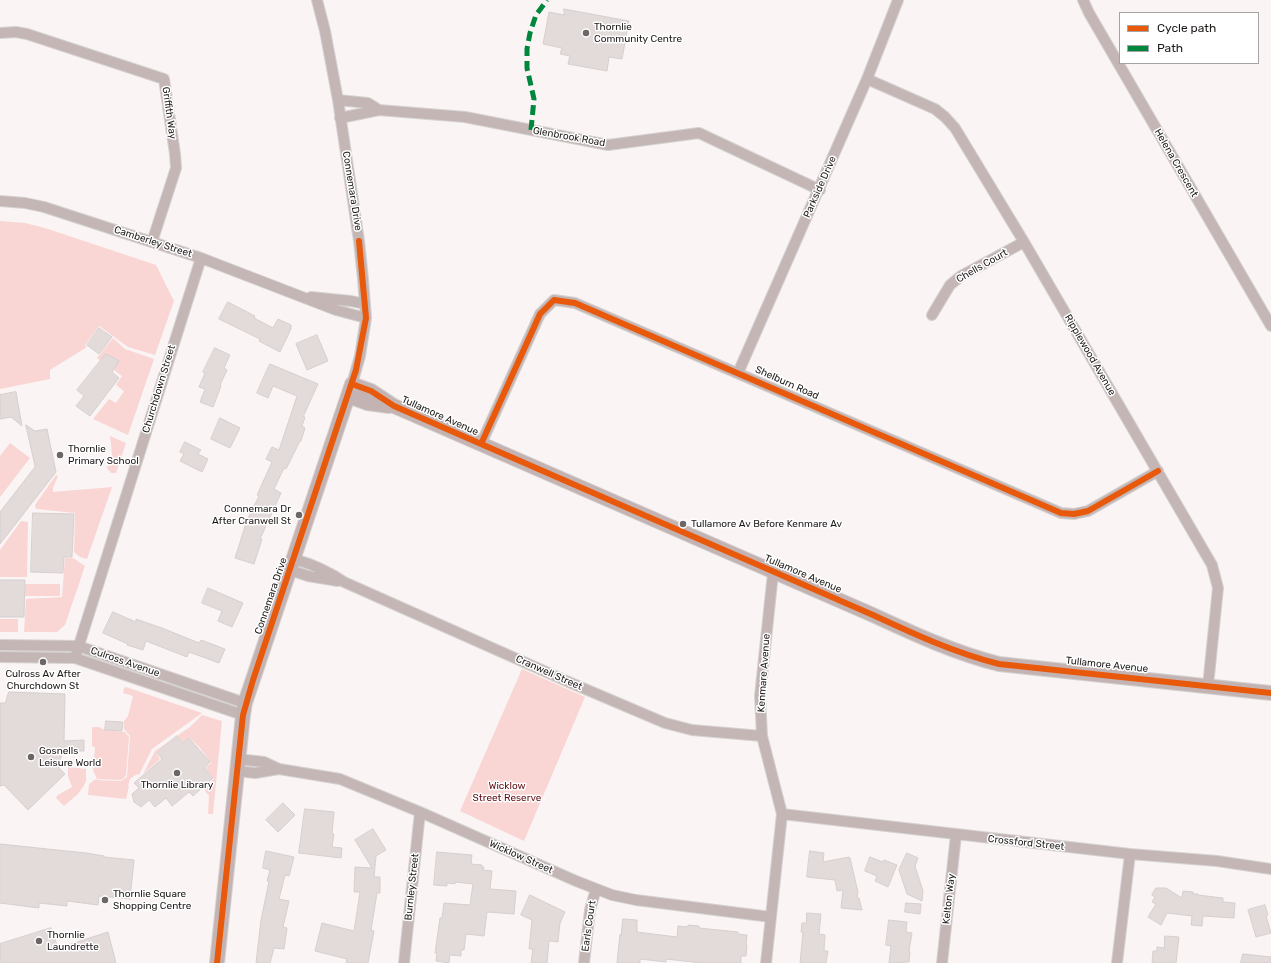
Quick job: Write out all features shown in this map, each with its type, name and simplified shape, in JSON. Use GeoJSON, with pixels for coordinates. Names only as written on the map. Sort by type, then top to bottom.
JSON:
{"type":"FeatureCollection","features":[{"type":"Feature","properties":{"kind":"street","name":"Connemara Drive"},"geometry":{"type":"LineString","coordinates":[[217,963],[244,709],[350,390],[360,356],[366,318],[359,241],[338,100],[325,31],[317,0]]}},
{"type":"Feature","properties":{"kind":"street","name":"Parkside Drive"},"geometry":{"type":"LineString","coordinates":[[738,373],[820,190],[867,79],[898,0]]}},
{"type":"Feature","properties":{"kind":"street","name":"Helena Crescent"},"geometry":{"type":"LineString","coordinates":[[1083,0],[1093,20],[1271,326]]}},
{"type":"Feature","properties":{"kind":"street","name":"Griffith Way"},"geometry":{"type":"LineString","coordinates":[[0,33],[16,32],[28,34],[164,79],[176,168],[152,242]]}},
{"type":"Feature","properties":{"kind":"street","name":"Ripplewood Avenue"},"geometry":{"type":"LineString","coordinates":[[867,79],[935,108],[955,128],[1024,242],[1212,565],[1218,588],[1208,686]]}},
{"type":"Feature","properties":{"kind":"street","name":"Glenbrook Road"},"geometry":{"type":"LineString","coordinates":[[338,100],[368,103],[379,110]]}},
{"type":"Feature","properties":{"kind":"street","name":"Glenbrook Road"},"geometry":{"type":"LineString","coordinates":[[340,118],[379,110],[465,117],[608,145],[699,133],[820,190]]}},
{"type":"Feature","properties":{"kind":"street","name":"Camberley Street"},"geometry":{"type":"LineString","coordinates":[[0,201],[25,203],[44,207],[201,258],[336,310],[366,318]]}},
{"type":"Feature","properties":{"kind":"street","name":"Chells Court"},"geometry":{"type":"LineString","coordinates":[[932,314],[950,286],[961,276],[1024,242]]}},
{"type":"Feature","properties":{"kind":"street","name":"Churchdown Street"},"geometry":{"type":"LineString","coordinates":[[75,658],[201,258]]}},
{"type":"Feature","properties":{"kind":"street","name":"Camberley Street"},"geometry":{"type":"LineString","coordinates":[[302,296],[351,300],[365,304]]}},
{"type":"Feature","properties":{"kind":"street","name":"Shelburn Road"},"geometry":{"type":"LineString","coordinates":[[481,444],[540,314],[554,300],[574,302],[1061,513],[1074,514],[1088,511],[1158,471]]}},
{"type":"Feature","properties":{"kind":"street","name":"Tullamore Avenue"},"geometry":{"type":"LineString","coordinates":[[350,390],[370,391],[394,406],[935,644],[978,659],[999,664],[1271,693]]}},
{"type":"Feature","properties":{"kind":"street","name":"Cranwell Street"},"geometry":{"type":"LineString","coordinates":[[292,565],[311,564],[344,582],[665,723],[692,730],[762,736]]}},
{"type":"Feature","properties":{"kind":"street","name":"Kenmare Avenue"},"geometry":{"type":"LineString","coordinates":[[766,963],[782,814],[762,736],[760,696],[773,572]]}},
{"type":"Feature","properties":{"kind":"street","name":"Culross Avenue"},"geometry":{"type":"LineString","coordinates":[[0,645],[78,646],[244,709]]}},
{"type":"Feature","properties":{"kind":"street","name":"Culross Avenue"},"geometry":{"type":"LineString","coordinates":[[0,657],[75,658],[244,709]]}},
{"type":"Feature","properties":{"kind":"street","name":"Wicklow Street"},"geometry":{"type":"LineString","coordinates":[[238,765],[264,762],[279,769],[340,779],[420,812],[569,878],[612,895],[636,900],[771,917]]}},
{"type":"Feature","properties":{"kind":"street","name":"Burnley Street"},"geometry":{"type":"LineString","coordinates":[[404,963],[420,812]]}},
{"type":"Feature","properties":{"kind":"street","name":"Crossford Street"},"geometry":{"type":"LineString","coordinates":[[782,814],[1130,854],[1217,861],[1271,869]]}},
{"type":"Feature","properties":{"kind":"street","name":"Kelton Way"},"geometry":{"type":"LineString","coordinates":[[942,963],[956,835]]}},
{"type":"Feature","properties":{"kind":"street"},"geometry":{"type":"LineString","coordinates":[[1117,963],[1130,854]]}},
{"type":"Feature","properties":{"kind":"street","name":"Earls Court"},"geometry":{"type":"LineString","coordinates":[[584,963],[590,910],[596,889]]}},
{"type":"Feature","properties":{"kind":"green space"},"geometry":{"type":"Polygon","coordinates":[[[0,221],[25,223],[45,228],[156,265],[174,301],[155,355],[128,347],[99,326],[85,345],[87,347],[50,370],[50,379],[0,389],[0,221]]]}},
{"type":"Feature","properties":{"kind":"green space"},"geometry":{"type":"Polygon","coordinates":[[[113,338],[125,349],[154,359],[128,435],[93,419],[109,399],[116,403],[124,391],[116,385],[122,376],[97,358],[113,338]]]}},
{"type":"Feature","properties":{"kind":"green space"},"geometry":{"type":"Polygon","coordinates":[[[110,436],[126,443],[116,473],[111,473],[106,467],[113,464],[110,436]]]}},
{"type":"Feature","properties":{"kind":"green space"},"geometry":{"type":"Polygon","coordinates":[[[10,443],[30,458],[0,497],[0,456],[10,443]]]}},
{"type":"Feature","properties":{"kind":"green space"},"geometry":{"type":"Polygon","coordinates":[[[56,475],[58,476],[53,492],[112,487],[87,559],[80,557],[74,552],[75,513],[36,509],[35,505],[56,475]]]}},
{"type":"Feature","properties":{"kind":"green space"},"geometry":{"type":"Polygon","coordinates":[[[21,521],[28,522],[27,577],[0,577],[0,550],[21,521]]]}},
{"type":"Feature","properties":{"kind":"green space"},"geometry":{"type":"Polygon","coordinates":[[[65,558],[73,558],[85,566],[65,625],[57,632],[24,632],[26,599],[62,597],[65,558]]]}},
{"type":"Feature","properties":{"kind":"green space"},"geometry":{"type":"Polygon","coordinates":[[[25,584],[60,584],[60,596],[25,596],[25,584]]]}},
{"type":"Feature","properties":{"kind":"green space"},"geometry":{"type":"Polygon","coordinates":[[[0,619],[18,619],[18,632],[0,632],[0,619]]]}},
{"type":"Feature","properties":{"kind":"green space","name":"Wicklow Street Reserve"},"geometry":{"type":"Polygon","coordinates":[[[522,669],[585,697],[524,841],[460,811],[522,669]]]}},
{"type":"Feature","properties":{"kind":"green space"},"geometry":{"type":"Polygon","coordinates":[[[126,687],[202,713],[152,749],[139,775],[137,774],[130,779],[126,799],[88,795],[89,784],[96,779],[121,781],[127,777],[130,736],[124,729],[124,721],[128,716],[133,696],[123,693],[124,688],[126,687]]]}},
{"type":"Feature","properties":{"kind":"green space"},"geometry":{"type":"Polygon","coordinates":[[[202,715],[222,721],[213,814],[208,814],[209,796],[203,788],[214,779],[205,768],[211,763],[200,748],[190,738],[183,742],[177,736],[156,753],[160,759],[143,774],[155,751],[190,727],[202,715]]]}},
{"type":"Feature","properties":{"kind":"green space"},"geometry":{"type":"Polygon","coordinates":[[[93,727],[125,732],[129,737],[126,775],[121,780],[97,779],[93,770],[95,747],[92,746],[93,727]]]}},
{"type":"Feature","properties":{"kind":"green space"},"geometry":{"type":"Polygon","coordinates":[[[68,767],[86,769],[86,781],[78,794],[64,806],[56,798],[58,795],[72,787],[68,776],[68,767]]]}},
{"type":"Feature","properties":{"kind":"building","name":"Thornlie Community Centre"},"geometry":{"type":"Polygon","coordinates":[[[564,9],[629,21],[622,59],[609,57],[607,71],[568,64],[570,56],[560,54],[562,48],[543,44],[549,12],[564,15],[564,9]]]}},
{"type":"Feature","properties":{"kind":"building"},"geometry":{"type":"Polygon","coordinates":[[[228,302],[255,316],[254,318],[273,328],[278,319],[291,325],[291,329],[280,352],[259,341],[260,339],[219,319],[228,302]]]}},
{"type":"Feature","properties":{"kind":"building"},"geometry":{"type":"Polygon","coordinates":[[[99,328],[112,337],[99,354],[87,345],[99,328]]]}},
{"type":"Feature","properties":{"kind":"building"},"geometry":{"type":"Polygon","coordinates":[[[317,335],[328,361],[307,370],[296,344],[317,335]]]}},
{"type":"Feature","properties":{"kind":"building"},"geometry":{"type":"Polygon","coordinates":[[[215,348],[230,355],[224,368],[227,370],[220,385],[221,386],[213,407],[200,402],[205,389],[199,387],[205,373],[203,372],[215,348]]]}},
{"type":"Feature","properties":{"kind":"building"},"geometry":{"type":"Polygon","coordinates":[[[106,354],[119,361],[112,372],[119,378],[90,416],[76,406],[84,396],[77,390],[106,354]]]}},
{"type":"Feature","properties":{"kind":"building"},"geometry":{"type":"Polygon","coordinates":[[[270,364],[318,384],[303,417],[305,417],[302,426],[305,428],[301,441],[286,469],[284,468],[274,489],[281,493],[260,539],[262,539],[254,564],[235,558],[247,520],[259,496],[257,495],[272,462],[266,459],[272,447],[279,450],[297,396],[273,386],[268,398],[257,393],[270,364]]]}},
{"type":"Feature","properties":{"kind":"building"},"geometry":{"type":"Polygon","coordinates":[[[16,392],[22,426],[11,417],[0,419],[0,395],[16,392]]]}},
{"type":"Feature","properties":{"kind":"building"},"geometry":{"type":"Polygon","coordinates":[[[220,418],[240,428],[230,448],[211,439],[220,418]]]}},
{"type":"Feature","properties":{"kind":"building"},"geometry":{"type":"Polygon","coordinates":[[[26,425],[35,431],[47,429],[56,472],[0,544],[0,512],[35,467],[26,425]]]}},
{"type":"Feature","properties":{"kind":"building"},"geometry":{"type":"Polygon","coordinates":[[[185,442],[201,450],[198,454],[208,459],[202,472],[180,461],[184,454],[180,452],[185,442]]]}},
{"type":"Feature","properties":{"kind":"building"},"geometry":{"type":"Polygon","coordinates":[[[33,513],[74,514],[72,557],[64,557],[63,573],[31,572],[33,513]]]}},
{"type":"Feature","properties":{"kind":"building"},"geometry":{"type":"Polygon","coordinates":[[[0,580],[25,580],[24,617],[0,617],[0,580]]]}},
{"type":"Feature","properties":{"kind":"building"},"geometry":{"type":"Polygon","coordinates":[[[208,588],[243,603],[232,627],[218,621],[222,611],[202,603],[208,588]]]}},
{"type":"Feature","properties":{"kind":"building"},"geometry":{"type":"Polygon","coordinates":[[[113,612],[136,622],[136,619],[199,643],[201,640],[225,649],[219,663],[189,652],[187,657],[146,641],[143,650],[127,645],[128,644],[103,633],[113,612]]]}},
{"type":"Feature","properties":{"kind":"building","name":"Gosnells Leisure World"},"geometry":{"type":"Polygon","coordinates":[[[9,692],[65,694],[64,741],[84,740],[84,751],[63,751],[58,767],[65,774],[28,810],[4,785],[0,786],[0,703],[5,703],[9,692]]]}},
{"type":"Feature","properties":{"kind":"building"},"geometry":{"type":"Polygon","coordinates":[[[106,721],[123,722],[122,731],[105,730],[106,721]]]}},
{"type":"Feature","properties":{"kind":"building","name":"Thornlie Library"},"geometry":{"type":"Polygon","coordinates":[[[177,736],[183,743],[189,738],[210,762],[204,768],[213,778],[193,796],[189,792],[172,806],[166,798],[155,807],[149,800],[141,807],[134,802],[132,794],[139,788],[134,783],[162,759],[157,753],[177,736]]]}},
{"type":"Feature","properties":{"kind":"building"},"geometry":{"type":"Polygon","coordinates":[[[283,803],[295,815],[278,832],[266,820],[283,803]]]}},
{"type":"Feature","properties":{"kind":"building"},"geometry":{"type":"Polygon","coordinates":[[[305,809],[334,812],[332,834],[334,834],[332,847],[342,848],[341,858],[299,853],[305,809]]]}},
{"type":"Feature","properties":{"kind":"building"},"geometry":{"type":"Polygon","coordinates":[[[373,829],[386,850],[376,856],[374,877],[380,877],[380,893],[377,893],[371,930],[374,931],[368,963],[346,963],[347,959],[315,951],[322,923],[354,931],[360,892],[354,892],[355,867],[372,868],[355,840],[373,829]]]}},
{"type":"Feature","properties":{"kind":"building"},"geometry":{"type":"Polygon","coordinates":[[[0,844],[86,853],[104,857],[134,860],[130,899],[99,896],[98,905],[67,901],[67,906],[39,903],[39,908],[0,903],[0,844]]]}},
{"type":"Feature","properties":{"kind":"building"},"geometry":{"type":"Polygon","coordinates":[[[266,851],[294,857],[289,876],[285,875],[279,899],[289,901],[283,927],[287,928],[284,949],[274,948],[270,963],[256,963],[261,920],[270,870],[263,868],[266,851]]]}},
{"type":"Feature","properties":{"kind":"building"},"geometry":{"type":"Polygon","coordinates":[[[810,851],[824,853],[823,862],[850,858],[858,892],[857,898],[859,898],[862,910],[841,908],[843,890],[837,891],[835,880],[807,877],[810,851]]]}},
{"type":"Feature","properties":{"kind":"building"},"geometry":{"type":"Polygon","coordinates":[[[437,852],[472,855],[471,864],[482,865],[481,867],[484,867],[483,870],[492,871],[490,889],[516,891],[514,914],[487,912],[484,936],[466,934],[464,950],[461,950],[461,956],[450,955],[449,963],[436,961],[437,953],[435,953],[440,918],[442,918],[444,903],[470,905],[473,884],[455,882],[455,884],[447,883],[447,886],[434,885],[437,852]]]}},
{"type":"Feature","properties":{"kind":"building"},"geometry":{"type":"Polygon","coordinates":[[[907,853],[918,858],[915,866],[923,891],[922,901],[907,894],[899,870],[907,853]]]}},
{"type":"Feature","properties":{"kind":"building"},"geometry":{"type":"Polygon","coordinates":[[[870,857],[897,865],[888,887],[875,881],[877,876],[865,871],[870,857]]]}},
{"type":"Feature","properties":{"kind":"building"},"geometry":{"type":"Polygon","coordinates":[[[1156,888],[1166,888],[1182,898],[1183,891],[1193,892],[1193,894],[1198,895],[1223,898],[1223,902],[1235,903],[1234,918],[1203,916],[1202,926],[1191,925],[1192,916],[1167,913],[1161,925],[1148,917],[1156,904],[1152,902],[1155,897],[1152,895],[1156,888]]]}},
{"type":"Feature","properties":{"kind":"building"},"geometry":{"type":"Polygon","coordinates":[[[530,895],[565,912],[560,923],[558,942],[549,941],[547,963],[531,963],[533,949],[529,949],[532,920],[521,915],[530,895]]]}},
{"type":"Feature","properties":{"kind":"building"},"geometry":{"type":"Polygon","coordinates":[[[906,903],[921,904],[920,914],[905,912],[906,903]]]}},
{"type":"Feature","properties":{"kind":"building"},"geometry":{"type":"Polygon","coordinates":[[[1265,905],[1268,915],[1266,916],[1271,933],[1256,937],[1248,910],[1265,905]]]}},
{"type":"Feature","properties":{"kind":"building"},"geometry":{"type":"Polygon","coordinates":[[[807,913],[821,914],[819,934],[825,935],[824,951],[828,951],[826,963],[800,963],[803,932],[801,932],[802,923],[806,923],[807,913]]]}},
{"type":"Feature","properties":{"kind":"building"},"geometry":{"type":"Polygon","coordinates":[[[623,919],[637,920],[637,932],[677,937],[678,926],[688,927],[688,925],[699,926],[699,928],[738,932],[738,934],[747,935],[746,956],[741,956],[741,963],[702,963],[666,959],[666,962],[640,959],[640,963],[617,963],[623,919]]]}},
{"type":"Feature","properties":{"kind":"building"},"geometry":{"type":"Polygon","coordinates":[[[889,920],[907,922],[906,932],[912,933],[909,962],[889,963],[891,946],[886,945],[889,920]]]}},
{"type":"Feature","properties":{"kind":"building"},"geometry":{"type":"Polygon","coordinates":[[[51,928],[58,948],[108,932],[116,963],[0,963],[0,944],[51,928]]]}},
{"type":"Feature","properties":{"kind":"building"},"geometry":{"type":"Polygon","coordinates":[[[1165,936],[1179,937],[1176,963],[1152,963],[1153,951],[1157,951],[1157,947],[1164,948],[1165,936]]]}},
{"type":"Feature","properties":{"kind":"building"},"geometry":{"type":"Polygon","coordinates":[[[1243,954],[1271,957],[1271,963],[1241,963],[1243,954]]]}},
{"type":"Feature","properties":{"kind":"marked path"},"geometry":{"type":"LineString","coordinates":[[531,130],[534,99],[527,68],[527,49],[536,15],[547,0]]}},
{"type":"Feature","properties":{"kind":"cycle path"},"geometry":{"type":"LineString","coordinates":[[217,963],[243,715],[253,680],[356,370],[366,318],[359,241]]}},
{"type":"Feature","properties":{"kind":"cycle path"},"geometry":{"type":"LineString","coordinates":[[481,444],[540,314],[554,300],[575,303],[1061,513],[1074,514],[1088,511],[1158,471]]}},
{"type":"Feature","properties":{"kind":"cycle path"},"geometry":{"type":"LineString","coordinates":[[352,384],[371,391],[394,406],[919,636],[983,660],[999,664],[1271,693]]}},
{"type":"Feature","properties":{"kind":"place","name":"Thornlie Community Centre"},"geometry":{"type":"Point","coordinates":[586,33]}},
{"type":"Feature","properties":{"kind":"place","name":"Thornlie Primary School"},"geometry":{"type":"Point","coordinates":[60,455]}},
{"type":"Feature","properties":{"kind":"place","name":"Connemara Dr After Cranwell St"},"geometry":{"type":"Point","coordinates":[299,515]}},
{"type":"Feature","properties":{"kind":"place","name":"Tullamore Av Before Kenmare Av"},"geometry":{"type":"Point","coordinates":[683,524]}},
{"type":"Feature","properties":{"kind":"place","name":"Culross Av After Churchdown St"},"geometry":{"type":"Point","coordinates":[43,662]}},
{"type":"Feature","properties":{"kind":"place","name":"Gosnells Leisure World"},"geometry":{"type":"Point","coordinates":[31,757]}},
{"type":"Feature","properties":{"kind":"place","name":"Thornlie Library"},"geometry":{"type":"Point","coordinates":[177,773]}},
{"type":"Feature","properties":{"kind":"place","name":"Thornlie Square Shopping Centre"},"geometry":{"type":"Point","coordinates":[105,900]}},
{"type":"Feature","properties":{"kind":"place","name":"Thornlie Laundrette"},"geometry":{"type":"Point","coordinates":[39,941]}}]}
